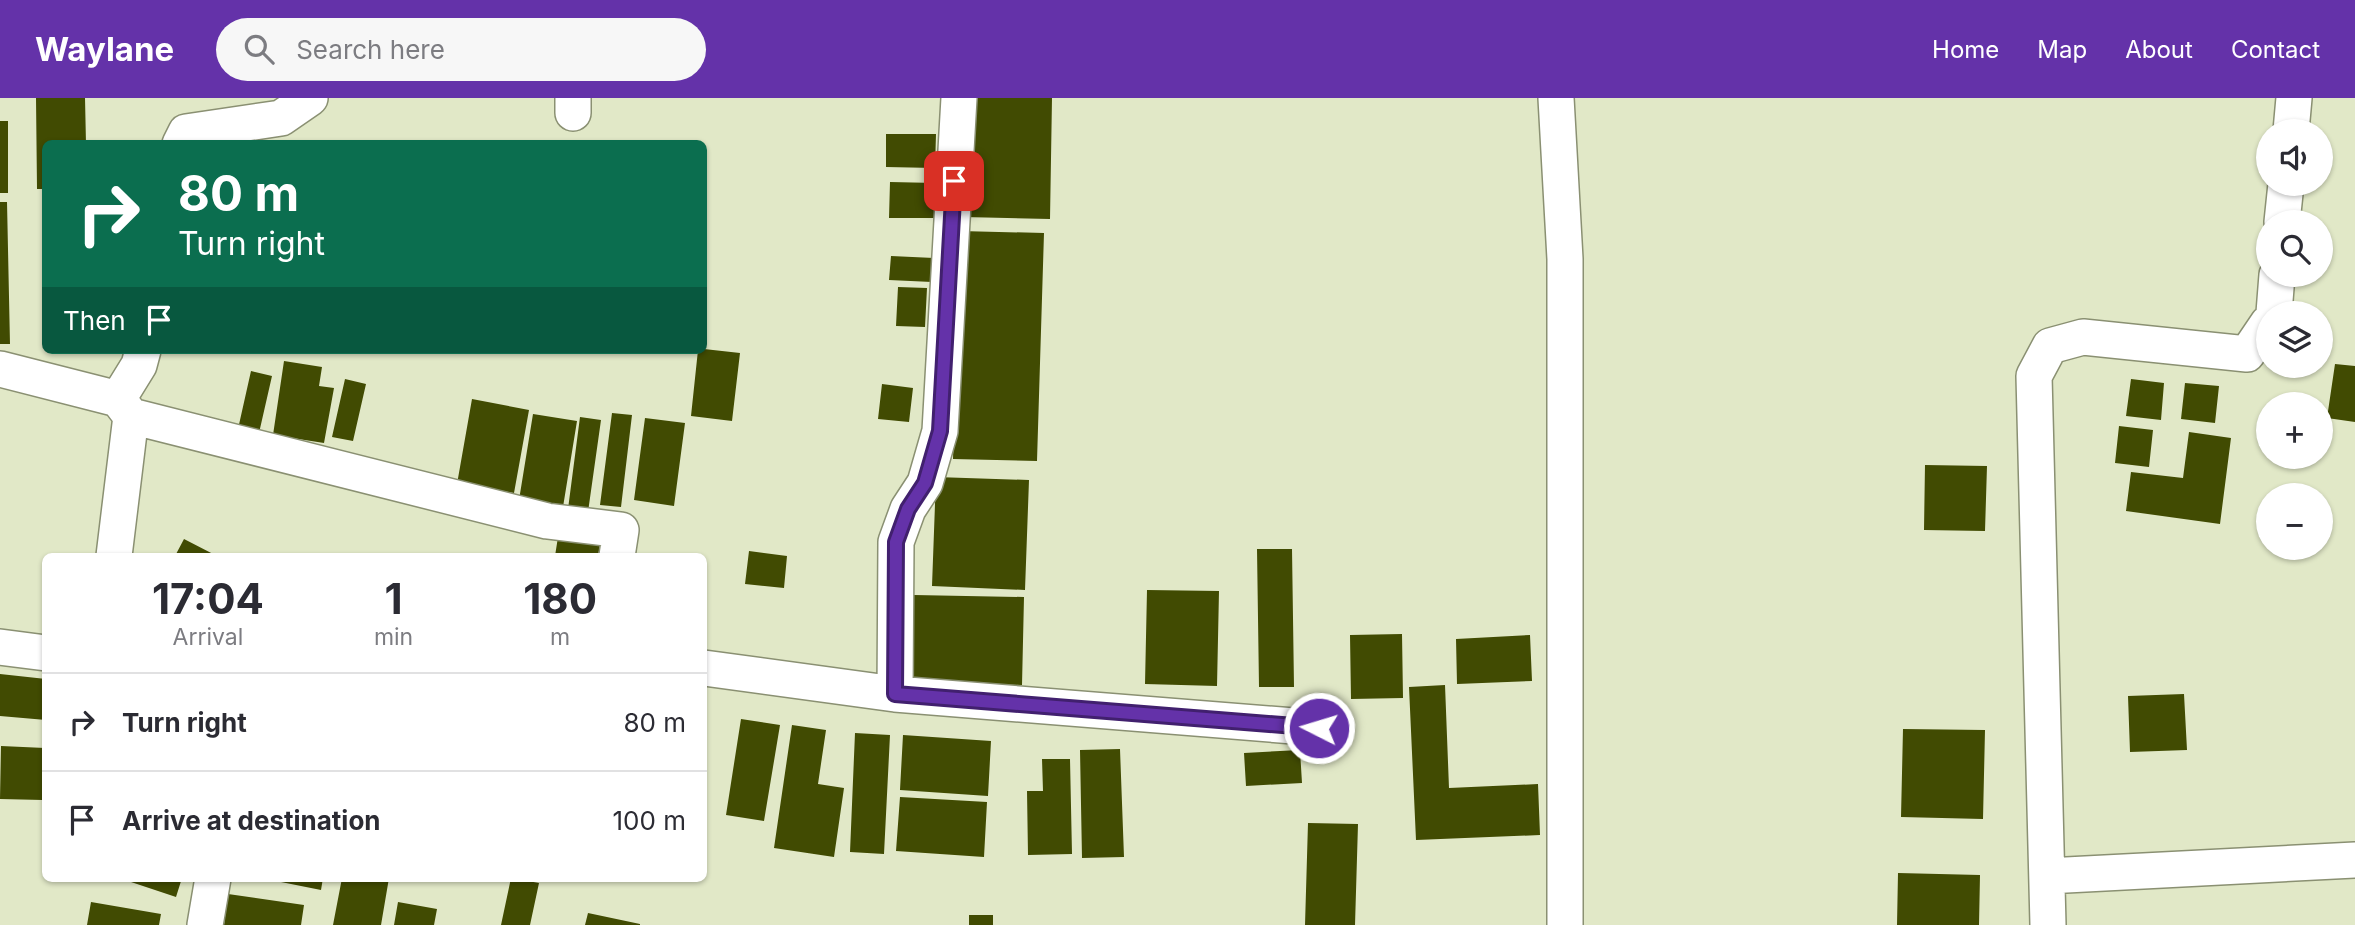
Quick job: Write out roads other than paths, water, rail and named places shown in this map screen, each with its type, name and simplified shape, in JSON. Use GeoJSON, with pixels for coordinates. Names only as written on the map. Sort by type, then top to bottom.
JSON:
{"type":"FeatureCollection","features":[{"type":"Feature","properties":{"kind":"street"},"geometry":{"type":"LineString","coordinates":[[182,140],[186,132],[281,118],[310,98]]}},
{"type":"Feature","properties":{"kind":"street"},"geometry":{"type":"LineString","coordinates":[[895,694],[896,542],[908,509],[925,483],[940,431],[959,98]]}},
{"type":"Feature","properties":{"kind":"street"},"geometry":{"type":"LineString","coordinates":[[1556,98],[1565,258],[1565,925]]}},
{"type":"Feature","properties":{"kind":"street"},"geometry":{"type":"LineString","coordinates":[[2292,119],[2294,98]]}},
{"type":"Feature","properties":{"kind":"street"},"geometry":{"type":"LineString","coordinates":[[2048,925],[2034,376],[2050,346],[2083,337],[2247,354],[2256,341]]}},
{"type":"Feature","properties":{"kind":"street"},"geometry":{"type":"LineString","coordinates":[[114,553],[124,408],[143,354]]}},
{"type":"Feature","properties":{"kind":"street"},"geometry":{"type":"LineString","coordinates":[[0,369],[124,408],[547,521],[621,530],[617,553]]}},
{"type":"Feature","properties":{"kind":"street"},"geometry":{"type":"LineString","coordinates":[[0,648],[42,653]]}},
{"type":"Feature","properties":{"kind":"street"},"geometry":{"type":"LineString","coordinates":[[707,668],[895,694],[1319,728]]}},
{"type":"Feature","properties":{"kind":"street"},"geometry":{"type":"LineString","coordinates":[[2047,876],[2355,860]]}},
{"type":"Feature","properties":{"kind":"street"},"geometry":{"type":"LineString","coordinates":[[205,925],[212,882]]}}]}
